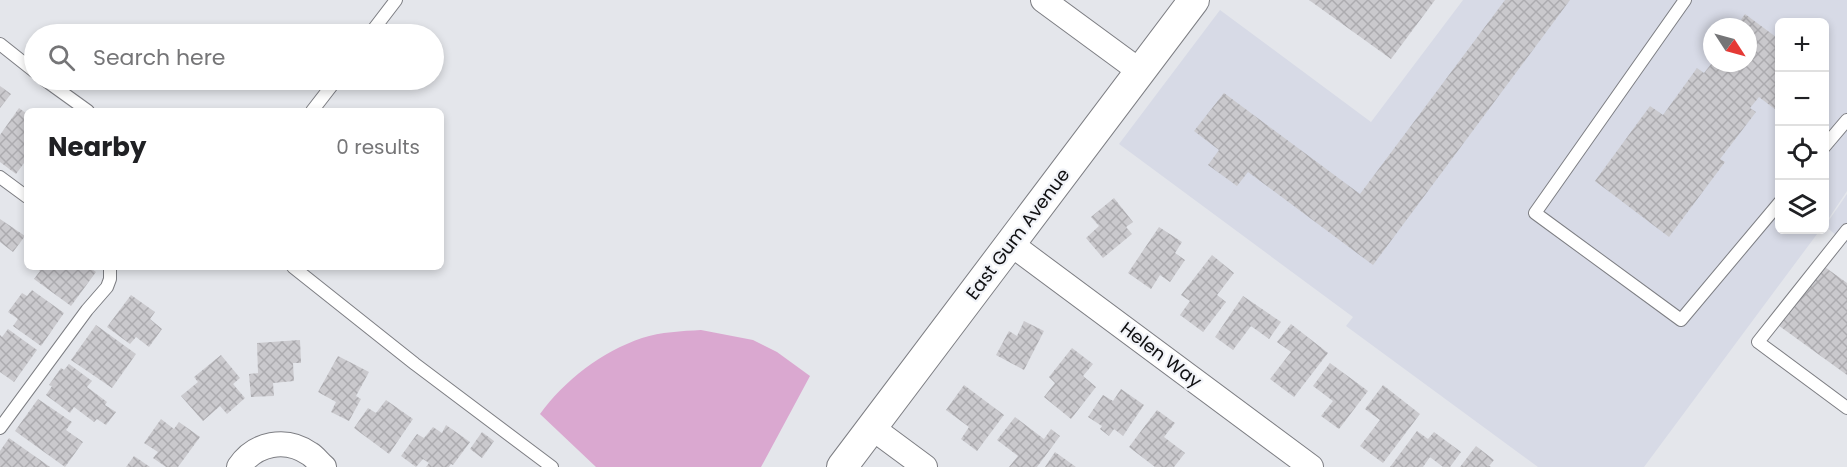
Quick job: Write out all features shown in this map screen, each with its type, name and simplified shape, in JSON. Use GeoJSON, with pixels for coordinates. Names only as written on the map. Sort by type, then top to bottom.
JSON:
{"type":"FeatureCollection","features":[{"type":"Feature","properties":{"kind":"street","name":"East Gum Avenue"},"geometry":{"type":"LineString","coordinates":[[842,467],[1194,0]]}},
{"type":"Feature","properties":{"kind":"street"},"geometry":{"type":"LineString","coordinates":[[1052,2],[1141,72]]}},
{"type":"Feature","properties":{"kind":"street","name":"Helen Way"},"geometry":{"type":"LineString","coordinates":[[1011,244],[1311,467]]}},
{"type":"Feature","properties":{"kind":"street"},"geometry":{"type":"LineString","coordinates":[[871,428],[925,467]]}},
{"type":"Feature","properties":{"kind":"street"},"geometry":{"type":"LineString","coordinates":[[239,467],[244,459],[260,448],[275,443],[291,445],[311,454],[324,467]]}},
{"type":"Feature","properties":{"kind":"lane"},"geometry":{"type":"LineString","coordinates":[[378,24],[396,0]]}},
{"type":"Feature","properties":{"kind":"lane"},"geometry":{"type":"LineString","coordinates":[[1685,0],[1534,213],[1681,320],[1775,206]]}},
{"type":"Feature","properties":{"kind":"lane"},"geometry":{"type":"LineString","coordinates":[[0,44],[24,63]]}},
{"type":"Feature","properties":{"kind":"lane"},"geometry":{"type":"LineString","coordinates":[[59,90],[84,108]]}},
{"type":"Feature","properties":{"kind":"lane"},"geometry":{"type":"LineString","coordinates":[[314,108],[328,90]]}},
{"type":"Feature","properties":{"kind":"lane"},"geometry":{"type":"LineString","coordinates":[[1829,141],[1847,120]]}},
{"type":"Feature","properties":{"kind":"lane"},"geometry":{"type":"LineString","coordinates":[[0,177],[24,195]]}},
{"type":"Feature","properties":{"kind":"lane"},"geometry":{"type":"LineString","coordinates":[[1845,236],[1758,342],[1847,408]]}},
{"type":"Feature","properties":{"kind":"lane"},"geometry":{"type":"LineString","coordinates":[[0,428],[87,310],[107,287],[110,270]]}},
{"type":"Feature","properties":{"kind":"lane"},"geometry":{"type":"LineString","coordinates":[[297,270],[552,467]]}},
{"type":"Feature","properties":{"kind":"shaded area"},"geometry":{"type":"Polygon","coordinates":[[[1463,0],[1847,0],[1847,191],[1829,218],[1829,18],[1775,18],[1775,234],[1817,234],[1644,467],[1538,467],[1346,326],[1353,317],[1119,144],[1220,10],[1371,122],[1463,0]]]}},
{"type":"Feature","properties":{"kind":"shaded area"},"geometry":{"type":"Polygon","coordinates":[[[1847,194],[1847,244],[1829,229],[1829,220],[1847,194]]]}},
{"type":"Feature","properties":{"kind":"shaded area"},"geometry":{"type":"Polygon","coordinates":[[[701,330],[753,340],[777,352],[810,376],[761,467],[596,467],[540,414],[572,379],[612,351],[649,336],[701,330]]]}},
{"type":"Feature","properties":{"kind":"building"},"geometry":{"type":"Polygon","coordinates":[[[1309,0],[1435,0],[1391,59],[1309,0]]]}},
{"type":"Feature","properties":{"kind":"building"},"geometry":{"type":"Polygon","coordinates":[[[1505,0],[1570,0],[1373,265],[1248,172],[1237,186],[1208,165],[1219,150],[1194,131],[1224,93],[1360,194],[1505,0]]]}},
{"type":"Feature","properties":{"kind":"building"},"geometry":{"type":"Polygon","coordinates":[[[1757,23],[1775,36],[1775,109],[1759,97],[1750,108],[1756,112],[1720,159],[1725,162],[1669,237],[1595,181],[1650,106],[1663,115],[1697,68],[1704,73],[1757,72],[1757,23]]]}},
{"type":"Feature","properties":{"kind":"building"},"geometry":{"type":"Polygon","coordinates":[[[0,86],[11,94],[0,108],[0,86]]]}},
{"type":"Feature","properties":{"kind":"building"},"geometry":{"type":"Polygon","coordinates":[[[19,108],[24,112],[24,163],[16,174],[0,162],[0,135],[19,108]]]}},
{"type":"Feature","properties":{"kind":"building"},"geometry":{"type":"Polygon","coordinates":[[[1114,198],[1133,222],[1126,227],[1132,234],[1103,258],[1086,238],[1099,226],[1091,217],[1114,198]]]}},
{"type":"Feature","properties":{"kind":"building"},"geometry":{"type":"Polygon","coordinates":[[[0,219],[24,235],[13,252],[0,242],[0,219]]]}},
{"type":"Feature","properties":{"kind":"building"},"geometry":{"type":"Polygon","coordinates":[[[1159,227],[1182,242],[1175,253],[1185,260],[1170,282],[1160,275],[1151,289],[1128,273],[1159,227]]]}},
{"type":"Feature","properties":{"kind":"building"},"geometry":{"type":"Polygon","coordinates":[[[1212,255],[1234,273],[1217,295],[1226,302],[1203,332],[1180,315],[1190,301],[1181,295],[1212,255]]]}},
{"type":"Feature","properties":{"kind":"building"},"geometry":{"type":"Polygon","coordinates":[[[1822,265],[1847,283],[1847,375],[1778,325],[1822,265]]]}},
{"type":"Feature","properties":{"kind":"building"},"geometry":{"type":"Polygon","coordinates":[[[93,270],[96,272],[71,306],[34,279],[40,271],[93,270]]]}},
{"type":"Feature","properties":{"kind":"building"},"geometry":{"type":"Polygon","coordinates":[[[32,290],[64,313],[41,346],[13,326],[18,319],[8,312],[22,293],[27,296],[32,290]]]}},
{"type":"Feature","properties":{"kind":"building"},"geometry":{"type":"Polygon","coordinates":[[[131,295],[155,312],[150,319],[162,329],[149,347],[136,337],[130,344],[107,327],[131,295]]]}},
{"type":"Feature","properties":{"kind":"building"},"geometry":{"type":"Polygon","coordinates":[[[1243,296],[1281,322],[1269,339],[1251,326],[1233,350],[1215,337],[1243,296]]]}},
{"type":"Feature","properties":{"kind":"building"},"geometry":{"type":"Polygon","coordinates":[[[1024,321],[1044,331],[1024,370],[996,355],[1009,331],[1017,336],[1024,321]]]}},
{"type":"Feature","properties":{"kind":"building"},"geometry":{"type":"Polygon","coordinates":[[[1291,324],[1328,353],[1294,397],[1270,379],[1291,352],[1277,342],[1291,324]]]}},
{"type":"Feature","properties":{"kind":"building"},"geometry":{"type":"Polygon","coordinates":[[[96,325],[136,354],[112,388],[71,360],[96,325]]]}},
{"type":"Feature","properties":{"kind":"building"},"geometry":{"type":"Polygon","coordinates":[[[8,329],[37,350],[14,382],[0,372],[0,335],[2,337],[8,329]]]}},
{"type":"Feature","properties":{"kind":"building"},"geometry":{"type":"Polygon","coordinates":[[[300,340],[301,363],[293,363],[294,381],[273,383],[274,396],[251,397],[249,374],[258,373],[257,343],[300,340]]]}},
{"type":"Feature","properties":{"kind":"building"},"geometry":{"type":"Polygon","coordinates":[[[1072,348],[1093,364],[1083,376],[1096,387],[1071,419],[1044,397],[1055,383],[1049,377],[1072,348]]]}},
{"type":"Feature","properties":{"kind":"building"},"geometry":{"type":"Polygon","coordinates":[[[221,355],[240,378],[233,384],[245,398],[227,414],[220,406],[203,421],[181,396],[198,382],[194,377],[221,355]]]}},
{"type":"Feature","properties":{"kind":"building"},"geometry":{"type":"Polygon","coordinates":[[[338,356],[369,372],[356,396],[361,399],[349,421],[331,412],[336,402],[318,392],[338,356]]]}},
{"type":"Feature","properties":{"kind":"building"},"geometry":{"type":"Polygon","coordinates":[[[1330,363],[1368,391],[1339,429],[1321,416],[1333,401],[1313,386],[1330,363]]]}},
{"type":"Feature","properties":{"kind":"building"},"geometry":{"type":"Polygon","coordinates":[[[69,364],[92,381],[87,387],[107,402],[105,405],[116,412],[106,425],[97,419],[94,422],[74,407],[70,413],[46,395],[52,386],[49,385],[61,368],[64,370],[69,364]]]}},
{"type":"Feature","properties":{"kind":"building"},"geometry":{"type":"Polygon","coordinates":[[[964,385],[1004,415],[977,451],[961,439],[969,427],[946,410],[964,385]]]}},
{"type":"Feature","properties":{"kind":"building"},"geometry":{"type":"Polygon","coordinates":[[[1383,385],[1420,414],[1383,463],[1360,446],[1380,420],[1365,409],[1383,385]]]}},
{"type":"Feature","properties":{"kind":"building"},"geometry":{"type":"Polygon","coordinates":[[[1121,389],[1144,405],[1123,436],[1114,429],[1109,436],[1100,429],[1102,426],[1088,417],[1103,395],[1113,401],[1121,389]]]}},
{"type":"Feature","properties":{"kind":"building"},"geometry":{"type":"Polygon","coordinates":[[[38,399],[72,422],[66,430],[83,442],[65,467],[15,431],[38,399]]]}},
{"type":"Feature","properties":{"kind":"building"},"geometry":{"type":"Polygon","coordinates":[[[386,400],[413,419],[389,454],[354,428],[368,408],[376,413],[386,400]]]}},
{"type":"Feature","properties":{"kind":"building"},"geometry":{"type":"Polygon","coordinates":[[[1157,410],[1175,423],[1164,437],[1185,453],[1174,467],[1155,467],[1129,447],[1157,410]]]}},
{"type":"Feature","properties":{"kind":"building"},"geometry":{"type":"Polygon","coordinates":[[[1015,417],[1044,439],[1051,429],[1060,436],[1037,467],[1009,467],[1018,456],[997,440],[1015,417]]]}},
{"type":"Feature","properties":{"kind":"building"},"geometry":{"type":"Polygon","coordinates":[[[161,419],[174,429],[179,422],[200,437],[178,467],[166,467],[153,458],[158,452],[144,443],[161,419]]]}},
{"type":"Feature","properties":{"kind":"building"},"geometry":{"type":"Polygon","coordinates":[[[446,425],[470,442],[453,465],[426,467],[429,463],[423,459],[416,467],[401,456],[417,434],[424,438],[433,427],[442,433],[446,425]]]}},
{"type":"Feature","properties":{"kind":"building"},"geometry":{"type":"Polygon","coordinates":[[[1417,431],[1428,439],[1434,432],[1461,452],[1450,467],[1443,467],[1430,457],[1423,467],[1390,467],[1417,431]]]}},
{"type":"Feature","properties":{"kind":"building"},"geometry":{"type":"Polygon","coordinates":[[[482,432],[494,441],[482,458],[470,449],[482,432]]]}},
{"type":"Feature","properties":{"kind":"building"},"geometry":{"type":"Polygon","coordinates":[[[9,438],[50,467],[0,467],[0,451],[9,438]]]}},
{"type":"Feature","properties":{"kind":"building"},"geometry":{"type":"Polygon","coordinates":[[[1476,446],[1494,460],[1489,466],[1491,467],[1460,467],[1476,446]]]}},
{"type":"Feature","properties":{"kind":"building"},"geometry":{"type":"Polygon","coordinates":[[[1055,452],[1076,467],[1045,467],[1055,452]]]}},
{"type":"Feature","properties":{"kind":"building"},"geometry":{"type":"Polygon","coordinates":[[[134,456],[150,467],[126,467],[134,456]]]}}]}
